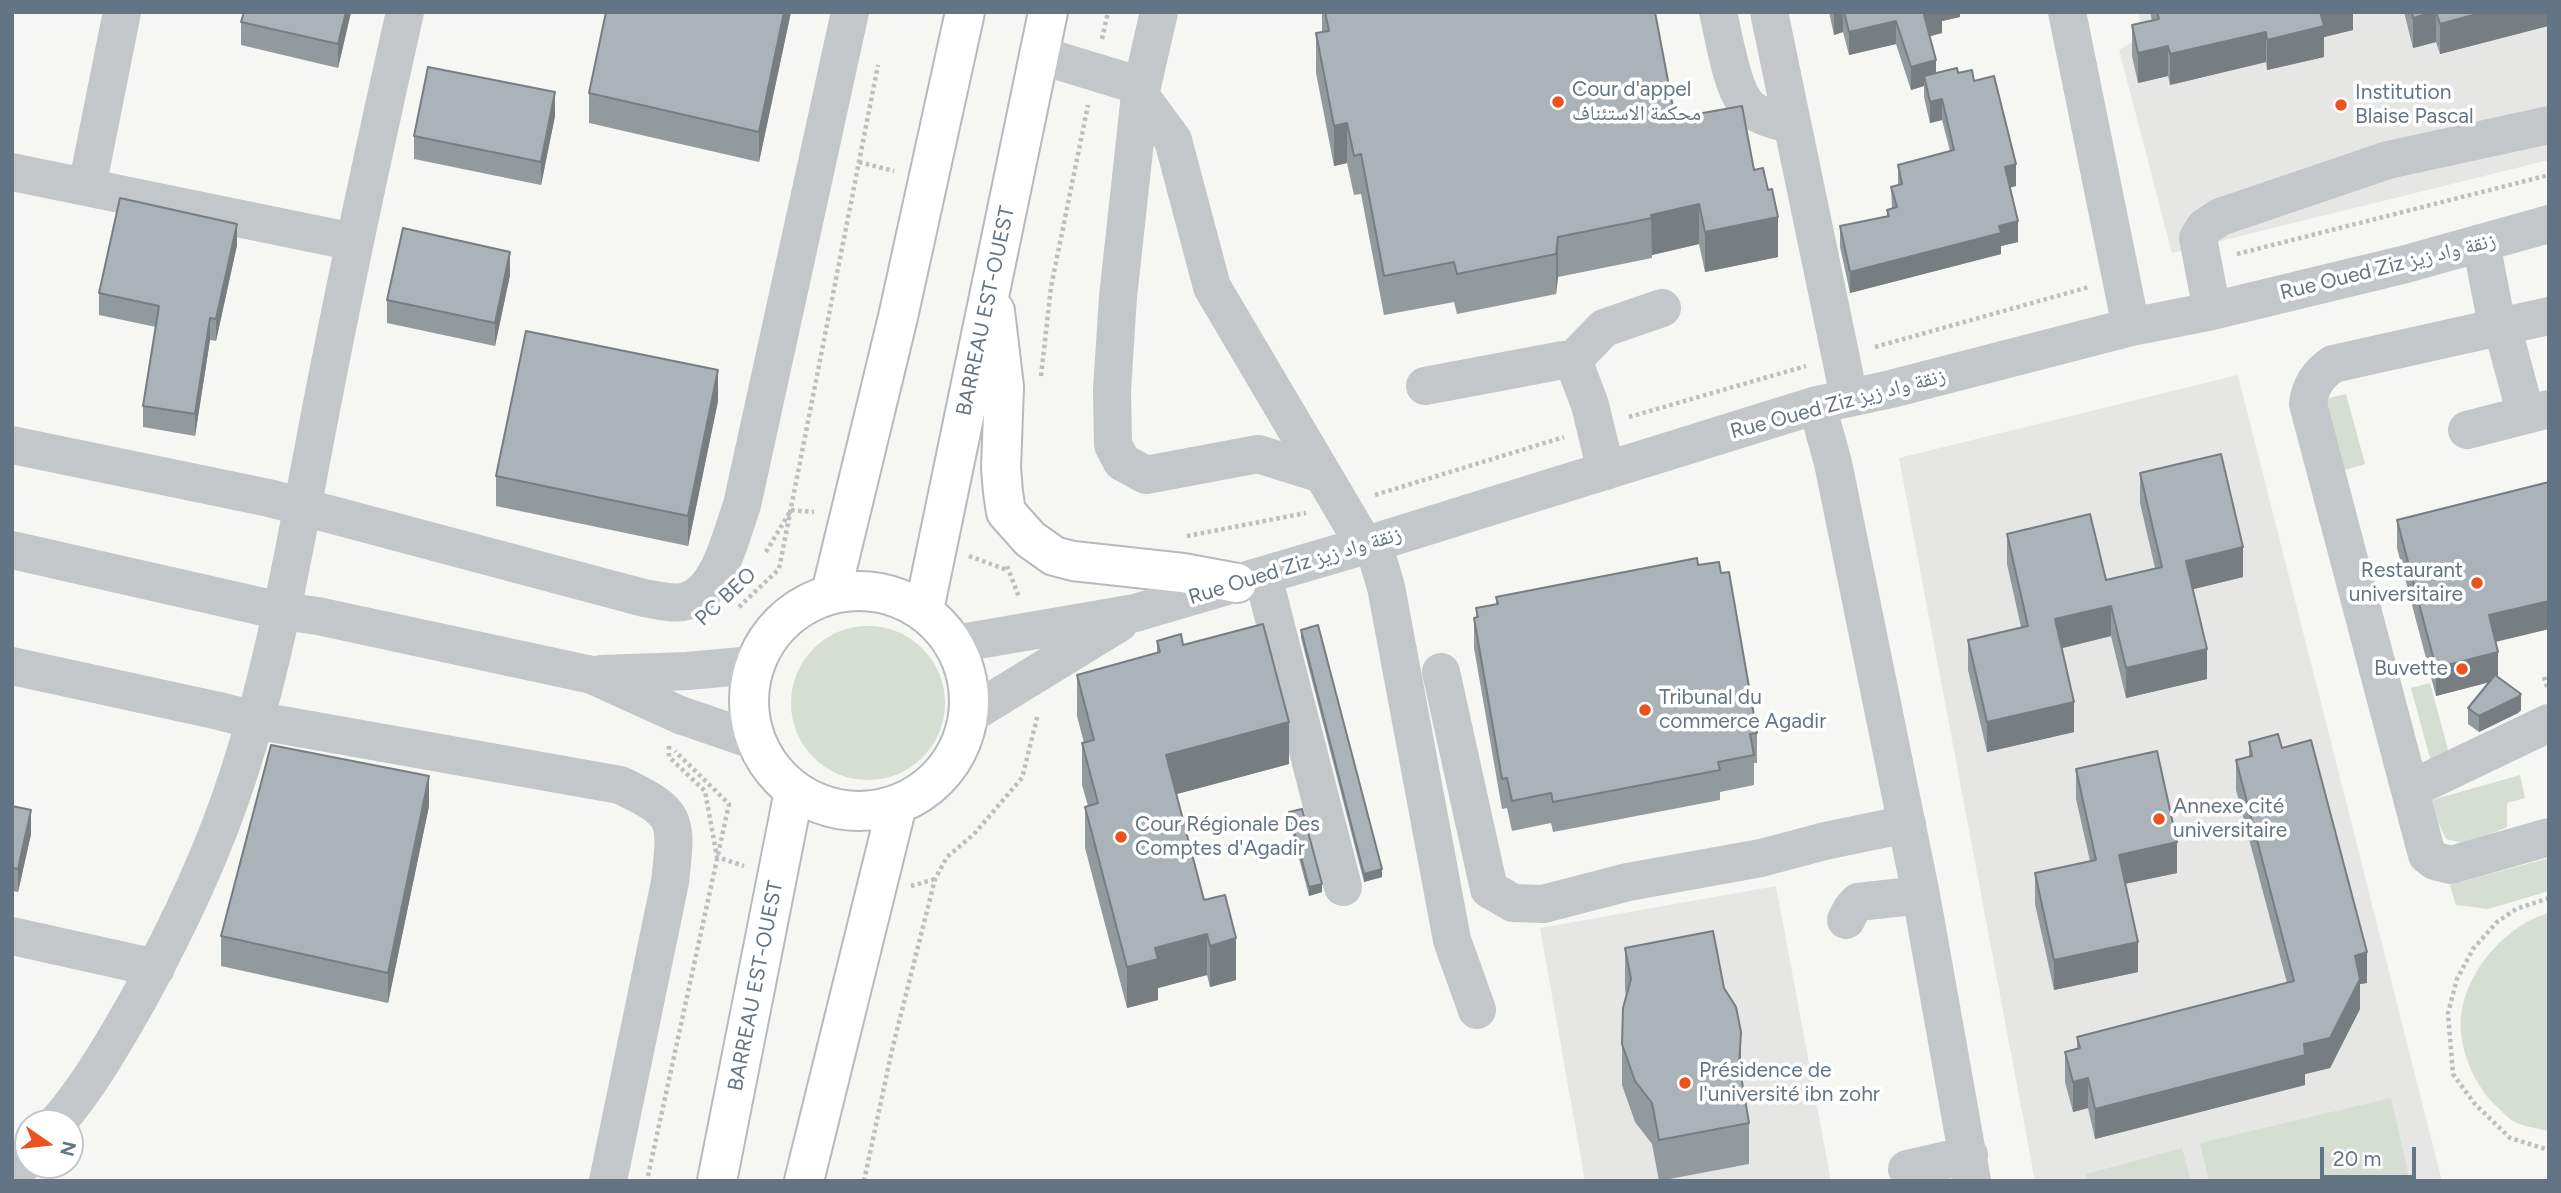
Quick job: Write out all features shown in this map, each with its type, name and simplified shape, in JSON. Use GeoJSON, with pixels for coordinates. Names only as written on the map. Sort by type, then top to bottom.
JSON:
{"type":"FeatureCollection","features":[{"type":"Feature","properties":{"kind":"main road"},"geometry":{"type":"LineString","coordinates":[[831,593],[929,179],[965,12]]}},
{"type":"Feature","properties":{"kind":"main road","name":"BARREAU EST-OUEST"},"geometry":{"type":"LineString","coordinates":[[924,610],[1048,12]]}},
{"type":"Feature","properties":{"kind":"main road"},"geometry":{"type":"LineString","coordinates":[[991,281],[1004,387],[1001,468],[1006,512],[1030,539],[1054,556],[1073,561],[1250,580]]}},
{"type":"Feature","properties":{"kind":"main road"},"geometry":{"type":"LineString","coordinates":[[880,591],[924,610],[941,625],[955,644],[968,678],[969,715],[958,751],[942,774],[922,792],[897,805],[862,812],[826,807],[794,791],[771,769],[755,741],[748,703],[754,665],[771,633],[798,608],[831,593],[880,591]]}},
{"type":"Feature","properties":{"kind":"main road","name":"BARREAU EST-OUEST"},"geometry":{"type":"LineString","coordinates":[[717,1181],[794,791]]}},
{"type":"Feature","properties":{"kind":"main road"},"geometry":{"type":"LineString","coordinates":[[804,1181],[897,805]]}},
{"type":"Feature","properties":{"kind":"street"},"geometry":{"type":"LineString","coordinates":[[87,187],[122,12]]}},
{"type":"Feature","properties":{"kind":"street"},"geometry":{"type":"LineString","coordinates":[[69,1109],[119,1033],[156,968],[208,857],[237,779],[281,611],[354,242],[405,12]]}},
{"type":"Feature","properties":{"kind":"street"},"geometry":{"type":"LineString","coordinates":[[12,445],[269,498],[644,598],[687,601],[700,594],[715,578],[742,505],[850,12]]}},
{"type":"Feature","properties":{"kind":"street"},"geometry":{"type":"LineString","coordinates":[[1158,12],[1140,95],[1118,297],[1112,390],[1113,445],[1122,462],[1146,475],[1258,454],[1322,474]]}},
{"type":"Feature","properties":{"kind":"street"},"geometry":{"type":"LineString","coordinates":[[1718,12],[1739,95],[1749,108],[1764,117],[1792,125]]}},
{"type":"Feature","properties":{"kind":"street"},"geometry":{"type":"LineString","coordinates":[[1769,12],[1792,125],[1833,401],[1833,464],[1921,895],[1970,1168],[1907,1169]]}},
{"type":"Feature","properties":{"kind":"street"},"geometry":{"type":"LineString","coordinates":[[2067,12],[2131,327]]}},
{"type":"Feature","properties":{"kind":"street"},"geometry":{"type":"LineString","coordinates":[[1039,55],[1131,83],[1173,140],[1212,287],[1322,474],[1369,545],[1386,587],[1452,940],[1477,1010]]}},
{"type":"Feature","properties":{"kind":"street"},"geometry":{"type":"LineString","coordinates":[[2212,311],[2198,238],[2204,227],[2220,217],[2388,160],[2549,125]]}},
{"type":"Feature","properties":{"kind":"street"},"geometry":{"type":"LineString","coordinates":[[12,172],[354,242]]}},
{"type":"Feature","properties":{"kind":"street","name":"Rue Oued Ziz زنقة واد زيز"},"geometry":{"type":"LineString","coordinates":[[955,644],[1135,613],[1369,545],[1833,401],[1891,389],[2131,327],[2212,311],[2406,264],[2549,224]]}},
{"type":"Feature","properties":{"kind":"street"},"geometry":{"type":"LineString","coordinates":[[2467,429],[2538,412],[2494,310],[2481,243]]}},
{"type":"Feature","properties":{"kind":"street"},"geometry":{"type":"LineString","coordinates":[[1425,386],[1573,360],[1604,328],[1662,308]]}},
{"type":"Feature","properties":{"kind":"street"},"geometry":{"type":"LineString","coordinates":[[2549,316],[2333,364],[2318,377],[2309,394],[2309,414],[2427,855],[2451,865],[2549,837]]}},
{"type":"Feature","properties":{"kind":"street"},"geometry":{"type":"LineString","coordinates":[[1573,360],[1590,405],[1606,471]]}},
{"type":"Feature","properties":{"kind":"street"},"geometry":{"type":"LineString","coordinates":[[12,550],[281,611],[332,619],[592,675],[675,712],[755,741]]}},
{"type":"Feature","properties":{"kind":"street"},"geometry":{"type":"LineString","coordinates":[[1250,580],[1343,887]]}},
{"type":"Feature","properties":{"kind":"street","name":"Rue Oued Ziz زنقة واد زيز"},"geometry":{"type":"LineString","coordinates":[[969,715],[1135,613]]}},
{"type":"Feature","properties":{"kind":"street"},"geometry":{"type":"LineString","coordinates":[[592,675],[754,665]]}},
{"type":"Feature","properties":{"kind":"street"},"geometry":{"type":"LineString","coordinates":[[12,666],[254,720],[620,785],[660,806],[672,820],[675,838],[670,882],[608,1181]]}},
{"type":"Feature","properties":{"kind":"street"},"geometry":{"type":"LineString","coordinates":[[1441,672],[1489,889],[1513,903],[1543,904],[1628,882],[1761,858],[1907,824]]}},
{"type":"Feature","properties":{"kind":"street"},"geometry":{"type":"LineString","coordinates":[[2410,789],[2549,723]]}},
{"type":"Feature","properties":{"kind":"street"},"geometry":{"type":"LineString","coordinates":[[1846,920],[1858,902],[1921,895]]}},
{"type":"Feature","properties":{"kind":"street"},"geometry":{"type":"LineString","coordinates":[[12,936],[156,968]]}},
{"type":"Feature","properties":{"kind":"path","name":"PC BEO"},"geometry":{"type":"LineString","coordinates":[[730,615],[779,569],[880,53]]}},
{"type":"Feature","properties":{"kind":"path"},"geometry":{"type":"LineString","coordinates":[[819,153],[929,179]]}},
{"type":"Feature","properties":{"kind":"path"},"geometry":{"type":"LineString","coordinates":[[2203,263],[2549,175]]}},
{"type":"Feature","properties":{"kind":"path"},"geometry":{"type":"LineString","coordinates":[[761,557],[791,510],[849,515]]}},
{"type":"Feature","properties":{"kind":"path"},"geometry":{"type":"LineString","coordinates":[[864,1181],[892,1049],[935,879],[947,857],[974,834],[1022,778],[1038,718],[1044,669]]}},
{"type":"Feature","properties":{"kind":"path"},"geometry":{"type":"LineString","coordinates":[[675,712],[669,758],[705,791],[717,857]]}},
{"type":"Feature","properties":{"kind":"path"},"geometry":{"type":"LineString","coordinates":[[647,1181],[729,804],[675,752],[675,712]]}},
{"type":"Feature","properties":{"kind":"path"},"geometry":{"type":"LineString","coordinates":[[717,857],[777,877]]}},
{"type":"Feature","properties":{"kind":"path"},"geometry":{"type":"LineString","coordinates":[[2549,898],[2516,909],[2497,922],[2473,949],[2457,979],[2448,1013],[2453,1074],[2474,1103],[2510,1138],[2549,1150]]}},
{"type":"Feature","properties":{"kind":"shaded area","name":"Institution Blaise Pascal"},"geometry":{"type":"Polygon","coordinates":[[[2138,12],[2549,12],[2549,160],[2172,253],[2119,50],[2142,36],[2138,12]]]}},
{"type":"Feature","properties":{"kind":"shaded area","name":"Annexe cité universitaire"},"geometry":{"type":"Polygon","coordinates":[[[2238,375],[2442,1181],[2035,1181],[1899,458],[2238,375]]]}},
{"type":"Feature","properties":{"kind":"shaded area"},"geometry":{"type":"Polygon","coordinates":[[[2346,394],[2365,464],[2345,470],[2325,399],[2346,394]]]}},
{"type":"Feature","properties":{"kind":"shaded area"},"geometry":{"type":"Polygon","coordinates":[[[868,626],[897,632],[922,649],[939,674],[945,703],[939,732],[922,757],[897,774],[868,780],[839,774],[814,757],[797,732],[791,703],[797,674],[814,649],[839,632],[868,626]]]}},
{"type":"Feature","properties":{"kind":"shaded area"},"geometry":{"type":"Polygon","coordinates":[[[2430,683],[2450,757],[2431,762],[2411,688],[2430,683]]]}},
{"type":"Feature","properties":{"kind":"shaded area"},"geometry":{"type":"Polygon","coordinates":[[[2520,775],[2525,798],[2507,803],[2507,827],[2467,844],[2446,839],[2432,800],[2520,775]]]}},
{"type":"Feature","properties":{"kind":"shaded area"},"geometry":{"type":"Polygon","coordinates":[[[2549,858],[2549,891],[2488,909],[2456,905],[2450,885],[2549,858]]]}},
{"type":"Feature","properties":{"kind":"shaded area"},"geometry":{"type":"Polygon","coordinates":[[[1776,886],[1831,1181],[1585,1181],[1540,928],[1776,886]]]}},
{"type":"Feature","properties":{"kind":"shaded area"},"geometry":{"type":"Polygon","coordinates":[[[2549,913],[2549,1131],[2514,1122],[2485,1094],[2472,1072],[2463,1047],[2461,1021],[2466,993],[2493,949],[2519,927],[2549,913]]]}},
{"type":"Feature","properties":{"kind":"shaded area"},"geometry":{"type":"Polygon","coordinates":[[[2391,1098],[2410,1181],[2209,1181],[2200,1143],[2391,1098]]]}},
{"type":"Feature","properties":{"kind":"shaded area"},"geometry":{"type":"Polygon","coordinates":[[[2182,1148],[2191,1181],[2088,1181],[2086,1174],[2182,1148]]]}},
{"type":"Feature","properties":{"kind":"building"},"geometry":{"type":"Polygon","coordinates":[[[244,12],[346,12],[338,44],[241,22],[244,12]]]}},
{"type":"Feature","properties":{"kind":"building"},"geometry":{"type":"Polygon","coordinates":[[[606,12],[784,12],[759,132],[589,93],[606,12]]]}},
{"type":"Feature","properties":{"kind":"building"},"geometry":{"type":"Polygon","coordinates":[[[1325,12],[1655,12],[1675,118],[1742,106],[1754,170],[1763,168],[1768,190],[1772,189],[1778,217],[1705,232],[1699,204],[1651,215],[1652,218],[1558,237],[1556,254],[1457,274],[1454,262],[1384,276],[1361,154],[1354,156],[1347,123],[1334,126],[1316,33],[1329,31],[1325,12]]]}},
{"type":"Feature","properties":{"kind":"building"},"geometry":{"type":"Polygon","coordinates":[[[1844,12],[1933,12],[1924,15],[1936,60],[1911,67],[1896,21],[1849,32],[1844,12]]]}},
{"type":"Feature","properties":{"kind":"building"},"geometry":{"type":"Polygon","coordinates":[[[2157,12],[2320,12],[2324,26],[2267,40],[2266,32],[2170,54],[2168,46],[2138,53],[2132,25],[2159,19],[2157,12]]]}},
{"type":"Feature","properties":{"kind":"building"},"geometry":{"type":"Polygon","coordinates":[[[2412,12],[2433,12],[2413,18],[2412,12]]]}},
{"type":"Feature","properties":{"kind":"building"},"geometry":{"type":"Polygon","coordinates":[[[2436,12],[2484,12],[2440,24],[2436,12]]]}},
{"type":"Feature","properties":{"kind":"building"},"geometry":{"type":"Polygon","coordinates":[[[428,67],[555,92],[541,162],[414,136],[428,67]]]}},
{"type":"Feature","properties":{"kind":"building"},"geometry":{"type":"Polygon","coordinates":[[[1957,68],[1958,73],[1972,70],[1974,81],[1994,76],[2016,164],[2005,167],[2018,221],[1999,226],[2001,233],[1850,272],[1840,226],[1889,216],[1887,210],[1897,207],[1891,187],[1902,184],[1898,165],[1954,150],[1942,99],[1930,102],[1924,76],[1957,68]]]}},
{"type":"Feature","properties":{"kind":"building"},"geometry":{"type":"Polygon","coordinates":[[[120,198],[237,224],[216,319],[210,318],[195,414],[143,406],[159,306],[99,293],[120,198]]]}},
{"type":"Feature","properties":{"kind":"building"},"geometry":{"type":"Polygon","coordinates":[[[403,228],[510,252],[495,323],[387,300],[403,228]]]}},
{"type":"Feature","properties":{"kind":"building"},"geometry":{"type":"Polygon","coordinates":[[[526,331],[718,370],[688,516],[496,476],[526,331]]]}},
{"type":"Feature","properties":{"kind":"building"},"geometry":{"type":"Polygon","coordinates":[[[2221,454],[2243,547],[2186,561],[2207,649],[2126,668],[2111,606],[2055,619],[2074,702],[1987,722],[1968,640],[2028,626],[2007,534],[2090,514],[2106,580],[2162,567],[2140,473],[2221,454]]]}},
{"type":"Feature","properties":{"kind":"building","name":"Restaurant universitaire"},"geometry":{"type":"Polygon","coordinates":[[[2549,482],[2549,601],[2489,615],[2498,652],[2436,668],[2397,520],[2549,482]]]}},
{"type":"Feature","properties":{"kind":"building"},"geometry":{"type":"Polygon","coordinates":[[[1697,558],[1698,565],[1719,562],[1721,573],[1729,572],[1757,733],[1750,734],[1754,755],[1718,762],[1720,770],[1553,802],[1551,793],[1512,801],[1507,778],[1502,779],[1474,618],[1478,617],[1476,608],[1498,604],[1496,597],[1697,558]]]}},
{"type":"Feature","properties":{"kind":"building","name":"Cour Régionale Des Comptes d'Agadir"},"geometry":{"type":"Polygon","coordinates":[[[1263,624],[1289,722],[1166,755],[1204,900],[1225,895],[1236,938],[1210,946],[1207,934],[1155,948],[1158,959],[1127,967],[1085,807],[1098,803],[1082,743],[1094,740],[1077,675],[1160,652],[1157,641],[1181,634],[1183,645],[1263,624]]]}},
{"type":"Feature","properties":{"kind":"building"},"geometry":{"type":"Polygon","coordinates":[[[1318,625],[1382,869],[1364,874],[1301,630],[1318,625]]]}},
{"type":"Feature","properties":{"kind":"building"},"geometry":{"type":"Polygon","coordinates":[[[2495,675],[2521,694],[2479,716],[2468,708],[2495,675]]]}},
{"type":"Feature","properties":{"kind":"building"},"geometry":{"type":"Polygon","coordinates":[[[2278,734],[2282,748],[2311,740],[2367,952],[2355,956],[2360,979],[2330,1038],[2304,1044],[2305,1055],[2095,1109],[2088,1078],[2073,1082],[2065,1052],[2080,1048],[2077,1037],[2294,981],[2236,760],[2252,756],[2249,742],[2278,734]]]}},
{"type":"Feature","properties":{"kind":"building"},"geometry":{"type":"Polygon","coordinates":[[[271,745],[429,776],[388,973],[221,936],[271,745]]]}},
{"type":"Feature","properties":{"kind":"building"},"geometry":{"type":"Polygon","coordinates":[[[2157,751],[2177,842],[2119,855],[2138,942],[2054,960],[2035,873],[2096,860],[2076,769],[2157,751]]]}},
{"type":"Feature","properties":{"kind":"building"},"geometry":{"type":"Polygon","coordinates":[[[12,806],[31,810],[18,869],[12,868],[12,806]]]}},
{"type":"Feature","properties":{"kind":"building"},"geometry":{"type":"Polygon","coordinates":[[[1302,809],[1322,884],[1309,887],[1289,812],[1302,809]]]}},
{"type":"Feature","properties":{"kind":"building","name":"Présidence de l'université ibn zohr"},"geometry":{"type":"Polygon","coordinates":[[[1713,931],[1724,988],[1736,1007],[1741,1032],[1739,1064],[1749,1123],[1659,1140],[1652,1103],[1635,1081],[1622,1044],[1623,1008],[1631,979],[1625,948],[1713,931]]]}},
{"type":"Feature","properties":{"kind":"place","name":"Cour d'appel محكمة الاستئناف"},"geometry":{"type":"Point","coordinates":[1558,102]}},
{"type":"Feature","properties":{"kind":"place","name":"Institution Blaise Pascal"},"geometry":{"type":"Point","coordinates":[2341,105]}},
{"type":"Feature","properties":{"kind":"place","name":"Restaurant universitaire"},"geometry":{"type":"Point","coordinates":[2477,583]}},
{"type":"Feature","properties":{"kind":"place","name":"Buvette"},"geometry":{"type":"Point","coordinates":[2462,669]}},
{"type":"Feature","properties":{"kind":"place","name":"Tribunal du commerce Agadir"},"geometry":{"type":"Point","coordinates":[1645,710]}},
{"type":"Feature","properties":{"kind":"place","name":"Annexe cité universitaire"},"geometry":{"type":"Point","coordinates":[2159,819]}},
{"type":"Feature","properties":{"kind":"place","name":"Cour Régionale Des Comptes d'Agadir"},"geometry":{"type":"Point","coordinates":[1121,837]}},
{"type":"Feature","properties":{"kind":"place","name":"Présidence de l'université ibn zohr"},"geometry":{"type":"Point","coordinates":[1685,1083]}}]}
